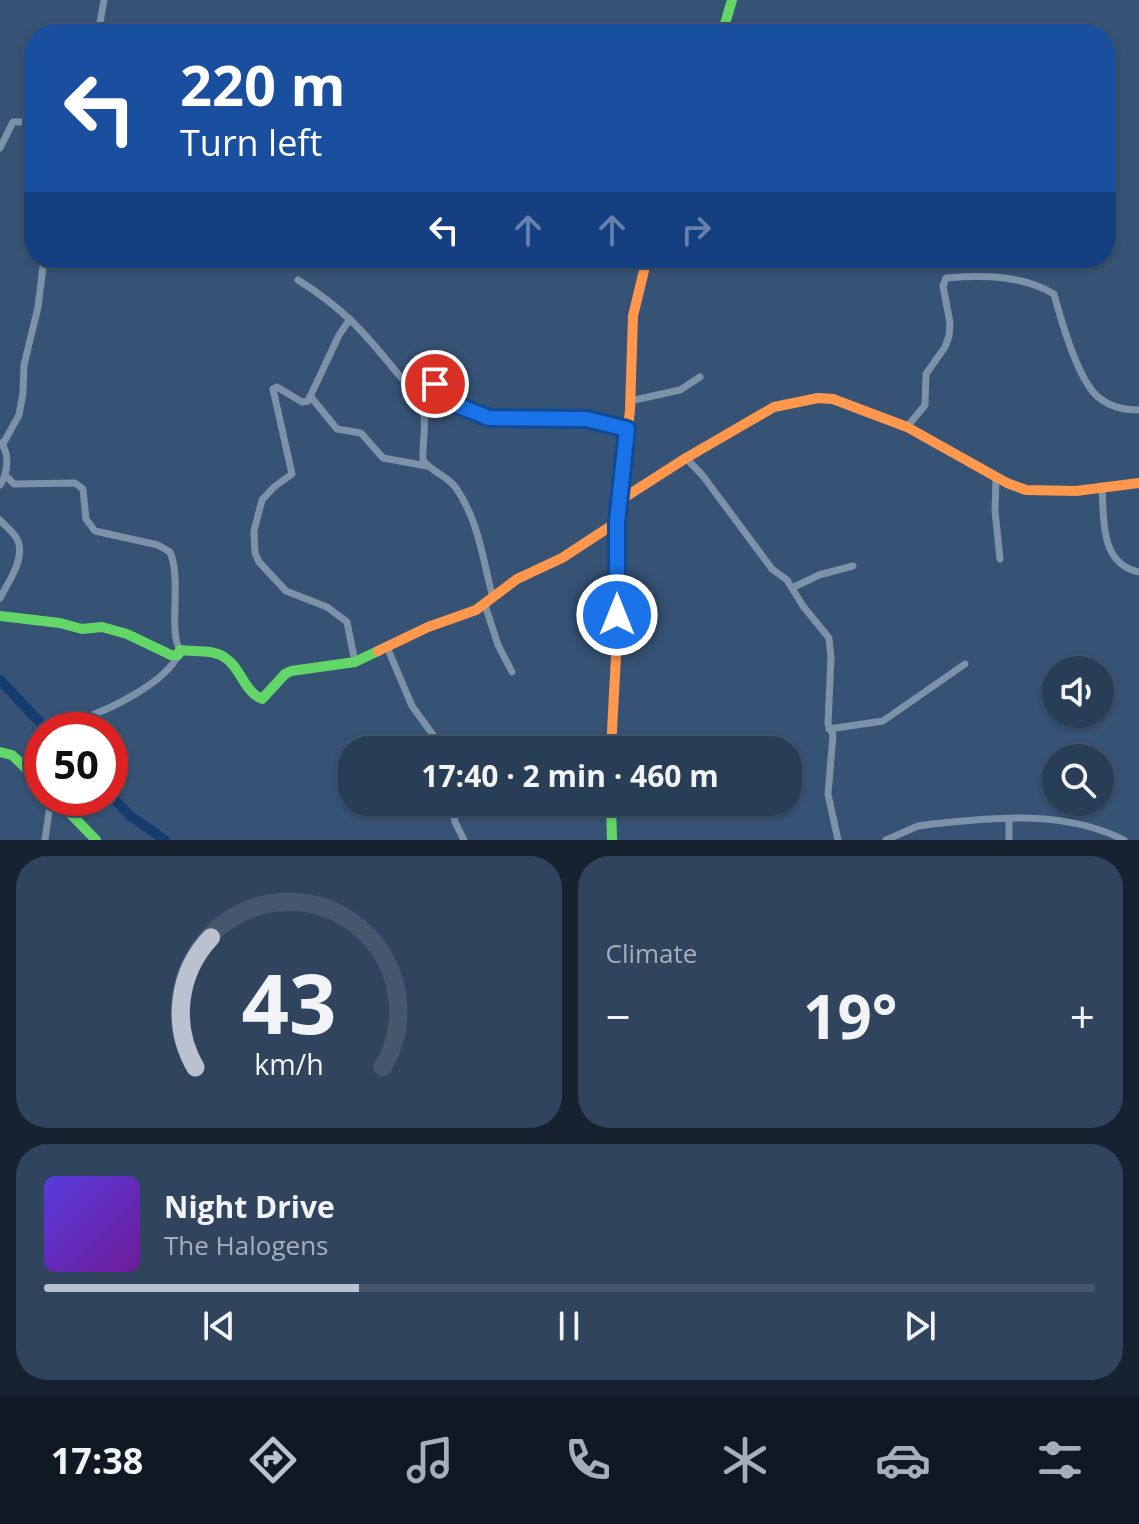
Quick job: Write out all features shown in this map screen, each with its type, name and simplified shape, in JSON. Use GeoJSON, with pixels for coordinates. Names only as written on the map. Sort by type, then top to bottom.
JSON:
{"type":"FeatureCollection","features":[{"type":"Feature","properties":{"kind":"street"},"geometry":{"type":"LineString","coordinates":[[100,24],[104,0]]}},
{"type":"Feature","properties":{"kind":"street"},"geometry":{"type":"LineString","coordinates":[[725,24],[732,0]]}},
{"type":"Feature","properties":{"kind":"street"},"geometry":{"type":"LineString","coordinates":[[0,148],[13,122],[24,122]]}},
{"type":"Feature","properties":{"kind":"street"},"geometry":{"type":"LineString","coordinates":[[0,485],[6,476],[6,455],[2,443],[19,415],[24,365],[38,307],[43,268]]}},
{"type":"Feature","properties":{"kind":"street"},"geometry":{"type":"LineString","coordinates":[[612,736],[617,522],[630,401],[633,316],[645,268]]}},
{"type":"Feature","properties":{"kind":"street"},"geometry":{"type":"LineString","coordinates":[[907,427],[925,405],[926,374],[949,336],[950,323],[943,286],[946,278],[977,276],[1012,280],[1036,284],[1054,294],[1062,324],[1087,383],[1107,404],[1139,410]]}},
{"type":"Feature","properties":{"kind":"street"},"geometry":{"type":"LineString","coordinates":[[298,280],[329,300],[350,319],[412,390],[423,407],[423,454],[427,466]]}},
{"type":"Feature","properties":{"kind":"street"},"geometry":{"type":"LineString","coordinates":[[350,319],[339,335],[308,401],[302,402],[277,387],[273,389],[292,474],[262,500],[254,531],[255,553],[259,562],[286,591],[327,607],[347,622],[355,662]]}},
{"type":"Feature","properties":{"kind":"street"},"geometry":{"type":"LineString","coordinates":[[630,401],[680,390],[700,377]]}},
{"type":"Feature","properties":{"kind":"street"},"geometry":{"type":"LineString","coordinates":[[412,390],[435,384],[454,404],[489,418],[586,419],[627,429]]}},
{"type":"Feature","properties":{"kind":"street"},"geometry":{"type":"LineString","coordinates":[[311,397],[337,429],[361,433],[383,458],[427,466],[447,477],[463,499],[478,537],[498,645],[512,672]]}},
{"type":"Feature","properties":{"kind":"street"},"geometry":{"type":"LineString","coordinates":[[619,501],[774,407],[818,398],[833,399],[907,427],[1018,488],[1076,491],[1139,483]]}},
{"type":"Feature","properties":{"kind":"street"},"geometry":{"type":"LineString","coordinates":[[686,458],[714,490],[772,569],[787,580],[829,638],[829,729],[833,741],[828,794],[838,840]]}},
{"type":"Feature","properties":{"kind":"street"},"geometry":{"type":"LineString","coordinates":[[6,476],[14,484],[75,483],[83,489],[86,519],[95,531],[158,545],[170,552],[177,600],[176,642],[179,652],[172,665],[145,686],[98,712]]}},
{"type":"Feature","properties":{"kind":"street"},"geometry":{"type":"LineString","coordinates":[[996,477],[995,511],[1000,559]]}},
{"type":"Feature","properties":{"kind":"street"},"geometry":{"type":"LineString","coordinates":[[1102,486],[1106,540],[1110,552],[1123,566],[1139,572]]}},
{"type":"Feature","properties":{"kind":"street"},"geometry":{"type":"LineString","coordinates":[[0,520],[19,544],[13,575],[0,598]]}},
{"type":"Feature","properties":{"kind":"street"},"geometry":{"type":"LineString","coordinates":[[0,616],[60,623],[82,629],[102,627],[127,634],[171,655],[179,652],[213,653],[227,658],[254,696],[260,699],[266,697],[291,671],[355,662],[489,602],[517,579],[562,558],[617,522]]}},
{"type":"Feature","properties":{"kind":"street"},"geometry":{"type":"LineString","coordinates":[[792,588],[819,575],[853,566]]}},
{"type":"Feature","properties":{"kind":"street"},"geometry":{"type":"LineString","coordinates":[[387,647],[412,706],[434,736]]}},
{"type":"Feature","properties":{"kind":"street"},"geometry":{"type":"LineString","coordinates":[[829,729],[883,721],[965,664]]}},
{"type":"Feature","properties":{"kind":"street"},"geometry":{"type":"LineString","coordinates":[[0,752],[12,755],[24,767]]}},
{"type":"Feature","properties":{"kind":"street"},"geometry":{"type":"LineString","coordinates":[[45,840],[50,816]]}},
{"type":"Feature","properties":{"kind":"street"},"geometry":{"type":"LineString","coordinates":[[71,816],[96,840]]}},
{"type":"Feature","properties":{"kind":"street"},"geometry":{"type":"LineString","coordinates":[[454,816],[464,840]]}},
{"type":"Feature","properties":{"kind":"street"},"geometry":{"type":"LineString","coordinates":[[611,816],[612,840]]}},
{"type":"Feature","properties":{"kind":"street"},"geometry":{"type":"LineString","coordinates":[[886,840],[918,826],[1009,819],[1065,820],[1101,829],[1124,840]]}},
{"type":"Feature","properties":{"kind":"street"},"geometry":{"type":"LineString","coordinates":[[1009,819],[1009,840]]}},
{"type":"Feature","properties":{"kind":"waterway"},"geometry":{"type":"LineString","coordinates":[[0,680],[30,712]]}},
{"type":"Feature","properties":{"kind":"waterway"},"geometry":{"type":"LineString","coordinates":[[128,814],[165,840]]}},
{"type":"Feature","properties":{"kind":"traffic: fast"},"geometry":{"type":"LineString","coordinates":[[725,24],[732,0]]}},
{"type":"Feature","properties":{"kind":"traffic: fast"},"geometry":{"type":"LineString","coordinates":[[0,616],[60,623],[82,629],[102,627],[127,634],[171,655],[178,655],[180,650],[214,653],[230,661],[250,690],[262,699],[291,671],[355,662],[378,651]]}},
{"type":"Feature","properties":{"kind":"traffic: fast"},"geometry":{"type":"LineString","coordinates":[[0,752],[12,755],[24,767]]}},
{"type":"Feature","properties":{"kind":"traffic: fast"},"geometry":{"type":"LineString","coordinates":[[73,816],[96,840]]}},
{"type":"Feature","properties":{"kind":"traffic: fast"},"geometry":{"type":"LineString","coordinates":[[611,816],[612,840]]}},
{"type":"Feature","properties":{"kind":"traffic: slow"},"geometry":{"type":"LineString","coordinates":[[612,736],[617,522],[630,410],[633,316],[645,268]]}},
{"type":"Feature","properties":{"kind":"traffic: slow"},"geometry":{"type":"LineString","coordinates":[[619,501],[774,407],[818,398],[833,399],[907,427],[1007,483],[1026,490],[1076,491],[1139,483]]}},
{"type":"Feature","properties":{"kind":"traffic: slow"},"geometry":{"type":"LineString","coordinates":[[378,651],[428,627],[476,610],[517,579],[562,558],[617,522]]}},
{"type":"Feature","properties":{"kind":"route"},"geometry":{"type":"LineString","coordinates":[[435,384],[454,404],[489,418],[586,419],[627,429],[617,522],[617,615]]}}]}
